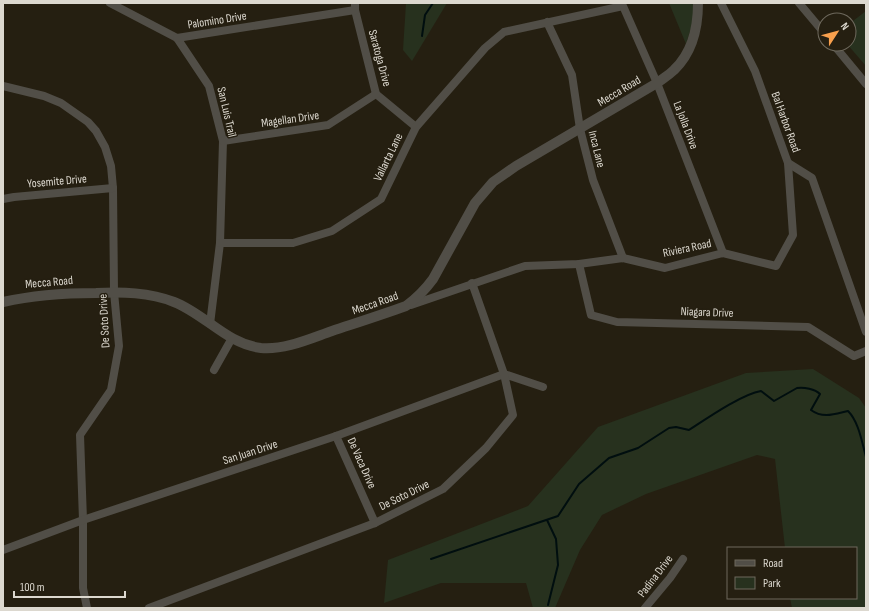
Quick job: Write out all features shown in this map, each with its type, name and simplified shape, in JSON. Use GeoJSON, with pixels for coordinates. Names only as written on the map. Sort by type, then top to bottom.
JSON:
{"type":"FeatureCollection","features":[{"type":"Feature","properties":{"kind":"street","name":"San Luis Trail"},"geometry":{"type":"LineString","coordinates":[[110,3],[177,38],[210,86],[223,141],[220,243],[210,324]]}},
{"type":"Feature","properties":{"kind":"street","name":"Mecca Road"},"geometry":{"type":"LineString","coordinates":[[3,302],[24,297],[56,293],[138,293],[174,302],[232,338],[248,345],[262,348],[279,348],[301,342],[406,306],[418,298],[433,279],[475,203],[493,182],[657,83],[682,62],[695,33],[698,17],[698,3]]}},
{"type":"Feature","properties":{"kind":"street","name":"Bal Harbor Road"},"geometry":{"type":"LineString","coordinates":[[721,3],[755,71],[788,163],[812,178],[866,332]]}},
{"type":"Feature","properties":{"kind":"street"},"geometry":{"type":"LineString","coordinates":[[799,3],[817,24]]}},
{"type":"Feature","properties":{"kind":"street","name":"Palomino Drive"},"geometry":{"type":"LineString","coordinates":[[177,38],[355,6]]}},
{"type":"Feature","properties":{"kind":"street","name":"Saratoga Drive"},"geometry":{"type":"LineString","coordinates":[[355,6],[376,94],[416,127]]}},
{"type":"Feature","properties":{"kind":"street","name":"La Jolla Drive"},"geometry":{"type":"LineString","coordinates":[[623,6],[657,83],[723,253]]}},
{"type":"Feature","properties":{"kind":"street","name":"Vallarta Lane"},"geometry":{"type":"LineString","coordinates":[[220,243],[293,242],[332,231],[381,199],[416,127],[481,53],[504,32],[623,6]]}},
{"type":"Feature","properties":{"kind":"street","name":"Inca Lane"},"geometry":{"type":"LineString","coordinates":[[547,22],[572,75],[580,129],[593,180],[623,258]]}},
{"type":"Feature","properties":{"kind":"street"},"geometry":{"type":"LineString","coordinates":[[840,52],[866,84]]}},
{"type":"Feature","properties":{"kind":"street","name":"De Soto Drive"},"geometry":{"type":"LineString","coordinates":[[3,86],[44,96],[61,104],[88,122],[96,131],[111,166],[113,188],[114,292],[119,346],[111,390],[80,435],[83,520],[83,588],[87,608]]}},
{"type":"Feature","properties":{"kind":"street","name":"Magellan Drive"},"geometry":{"type":"LineString","coordinates":[[223,141],[328,125],[376,94]]}},
{"type":"Feature","properties":{"kind":"street","name":"Riviera Road"},"geometry":{"type":"LineString","coordinates":[[406,306],[525,266],[579,264],[623,258],[665,268],[723,253],[776,266],[793,235],[788,163]]}},
{"type":"Feature","properties":{"kind":"street","name":"Yosemite Drive"},"geometry":{"type":"LineString","coordinates":[[3,199],[113,188]]}},
{"type":"Feature","properties":{"kind":"street","name":"Niagara Drive"},"geometry":{"type":"LineString","coordinates":[[579,264],[591,315],[618,322],[808,327],[854,356],[866,351]]}},
{"type":"Feature","properties":{"kind":"street","name":"De Soto Drive"},"geometry":{"type":"LineString","coordinates":[[149,608],[375,523],[443,489],[486,448],[514,415],[504,374],[472,283]]}},
{"type":"Feature","properties":{"kind":"street"},"geometry":{"type":"LineString","coordinates":[[214,370],[232,338]]}},
{"type":"Feature","properties":{"kind":"street"},"geometry":{"type":"LineString","coordinates":[[504,374],[542,387]]}},
{"type":"Feature","properties":{"kind":"street","name":"San Juan Drive"},"geometry":{"type":"LineString","coordinates":[[3,550],[83,520],[336,436],[504,374]]}},
{"type":"Feature","properties":{"kind":"street","name":"De Vaca Drive"},"geometry":{"type":"LineString","coordinates":[[336,436],[375,523]]}},
{"type":"Feature","properties":{"kind":"street","name":"Padina Drive"},"geometry":{"type":"LineString","coordinates":[[645,608],[670,578],[683,559]]}},
{"type":"Feature","properties":{"kind":"green space"},"geometry":{"type":"Polygon","coordinates":[[[406,3],[447,3],[412,61],[403,50],[406,3]]]}},
{"type":"Feature","properties":{"kind":"green space"},"geometry":{"type":"Polygon","coordinates":[[[669,3],[693,3],[693,22],[686,44],[669,3]]]}},
{"type":"Feature","properties":{"kind":"green space"},"geometry":{"type":"Polygon","coordinates":[[[866,11],[866,66],[854,52],[857,52],[857,18],[866,11]]]}},
{"type":"Feature","properties":{"kind":"green space"},"geometry":{"type":"Polygon","coordinates":[[[813,369],[859,398],[866,408],[866,608],[792,608],[790,599],[857,599],[857,547],[785,547],[775,459],[757,455],[646,494],[602,515],[580,550],[555,608],[533,608],[526,583],[441,583],[384,603],[388,560],[528,506],[598,427],[746,373],[813,369]]]}},
{"type":"Feature","properties":{"kind":"waterway"},"geometry":{"type":"LineString","coordinates":[[422,36],[425,15],[433,3]]}},
{"type":"Feature","properties":{"kind":"waterway"},"geometry":{"type":"LineString","coordinates":[[431,559],[558,516],[579,484],[609,458],[638,448],[669,428],[676,427],[689,430],[734,402],[761,391],[774,401],[797,388],[809,389],[820,394],[811,410],[816,413],[829,415],[848,411],[855,421],[866,457]]}},
{"type":"Feature","properties":{"kind":"waterway"},"geometry":{"type":"LineString","coordinates":[[547,520],[556,539],[558,565],[548,605]]}}]}
